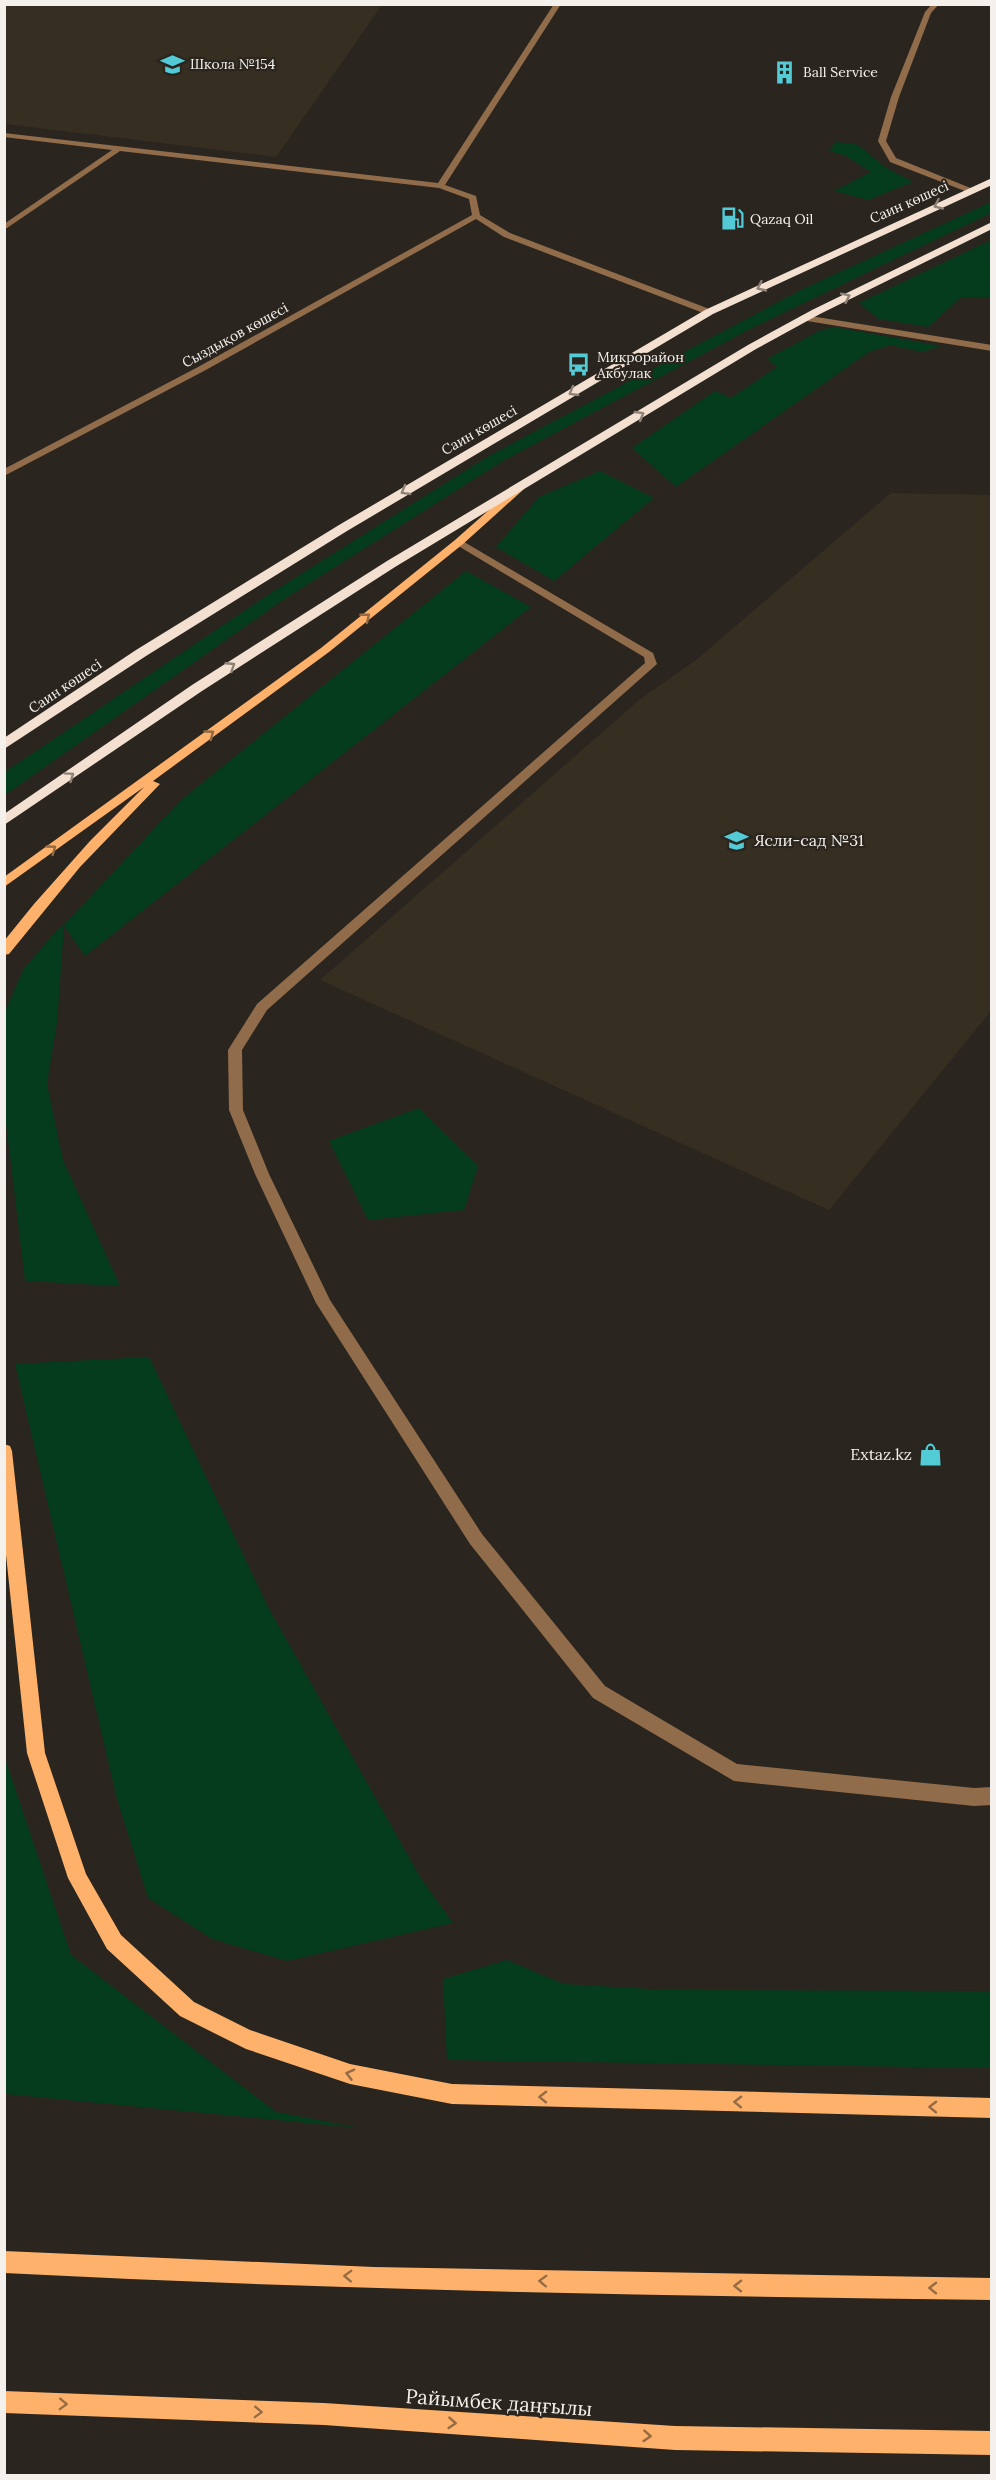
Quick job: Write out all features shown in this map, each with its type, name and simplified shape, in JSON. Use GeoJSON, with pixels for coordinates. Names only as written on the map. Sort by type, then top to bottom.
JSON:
{"type":"FeatureCollection","features":[{"type":"Feature","properties":{"kind":"highway","name":"Саин көшесі"},"geometry":{"type":"LineString","coordinates":[[4,745],[141,653],[343,528],[709,312],[992,182]]}},
{"type":"Feature","properties":{"kind":"highway"},"geometry":{"type":"LineString","coordinates":[[4,821],[197,688],[391,564],[752,347],[804,318],[992,225]]}},
{"type":"Feature","properties":{"kind":"main road"},"geometry":{"type":"LineString","coordinates":[[4,883],[325,650],[459,542],[519,489]]}},
{"type":"Feature","properties":{"kind":"main road"},"geometry":{"type":"LineString","coordinates":[[4,951],[38,906],[97,840],[191,747]]}},
{"type":"Feature","properties":{"kind":"main road"},"geometry":{"type":"LineString","coordinates":[[4,1452],[36,1753],[78,1878],[114,1942],[187,2009],[246,2039],[350,2074],[452,2094],[992,2108]]}},
{"type":"Feature","properties":{"kind":"main road"},"geometry":{"type":"LineString","coordinates":[[4,2262],[162,2271],[682,2285],[992,2289]]}},
{"type":"Feature","properties":{"kind":"main road","name":"Райымбек даңғылы"},"geometry":{"type":"LineString","coordinates":[[4,2402],[324,2414],[675,2438],[992,2443]]}},
{"type":"Feature","properties":{"kind":"street"},"geometry":{"type":"LineString","coordinates":[[440,186],[558,4]]}},
{"type":"Feature","properties":{"kind":"street"},"geometry":{"type":"LineString","coordinates":[[936,4],[928,12],[899,87],[882,141],[893,160],[970,191]]}},
{"type":"Feature","properties":{"kind":"street"},"geometry":{"type":"LineString","coordinates":[[4,135],[440,186],[473,198],[476,216],[507,235],[709,312]]}},
{"type":"Feature","properties":{"kind":"street"},"geometry":{"type":"LineString","coordinates":[[4,228],[118,149]]}},
{"type":"Feature","properties":{"kind":"street","name":"Сыздықов көшесі"},"geometry":{"type":"LineString","coordinates":[[4,473],[201,369],[476,216]]}},
{"type":"Feature","properties":{"kind":"street"},"geometry":{"type":"LineString","coordinates":[[804,318],[992,348]]}},
{"type":"Feature","properties":{"kind":"street"},"geometry":{"type":"LineString","coordinates":[[459,542],[649,655],[651,664],[262,1006],[235,1050],[236,1110],[262,1174],[324,1303],[476,1539],[599,1692],[734,1772],[992,1797]]}},
{"type":"Feature","properties":{"kind":"shaded area","name":"Школа №154"},"geometry":{"type":"Polygon","coordinates":[[[5,4],[382,5],[276,157],[5,124],[5,4]]]}},
{"type":"Feature","properties":{"kind":"shaded area","name":"Ясли-сад №31"},"geometry":{"type":"Polygon","coordinates":[[[891,493],[991,495],[991,1011],[829,1210],[320,980],[639,700],[696,660],[891,493]]]}},
{"type":"Feature","properties":{"kind":"green space"},"geometry":{"type":"Polygon","coordinates":[[[836,142],[858,145],[885,167],[913,182],[868,200],[834,191],[871,172],[846,156],[829,151],[836,142]]]}},
{"type":"Feature","properties":{"kind":"green space"},"geometry":{"type":"Polygon","coordinates":[[[991,202],[991,213],[750,329],[503,461],[286,598],[5,795],[5,772],[271,593],[487,457],[801,290],[991,202]]]}},
{"type":"Feature","properties":{"kind":"green space"},"geometry":{"type":"Polygon","coordinates":[[[991,240],[991,295],[989,298],[961,297],[928,327],[879,319],[859,303],[991,240]]]}},
{"type":"Feature","properties":{"kind":"green space"},"geometry":{"type":"Polygon","coordinates":[[[834,327],[941,346],[922,352],[890,345],[869,352],[676,487],[632,448],[715,391],[731,398],[777,367],[767,359],[819,331],[834,327]]]}},
{"type":"Feature","properties":{"kind":"green space"},"geometry":{"type":"Polygon","coordinates":[[[600,471],[654,498],[554,581],[496,547],[539,497],[600,471]]]}},
{"type":"Feature","properties":{"kind":"green space"},"geometry":{"type":"Polygon","coordinates":[[[466,571],[531,607],[85,956],[64,926],[57,1022],[47,1084],[63,1160],[120,1286],[25,1281],[5,1115],[5,1012],[23,970],[56,931],[181,800],[466,571]]]}},
{"type":"Feature","properties":{"kind":"green space"},"geometry":{"type":"Polygon","coordinates":[[[419,1108],[478,1166],[464,1210],[368,1220],[329,1141],[419,1108]]]}},
{"type":"Feature","properties":{"kind":"green space"},"geometry":{"type":"Polygon","coordinates":[[[149,1357],[268,1607],[420,1877],[453,1923],[287,1961],[212,1939],[148,1898],[117,1799],[15,1364],[149,1357]]]}},
{"type":"Feature","properties":{"kind":"green space"},"geometry":{"type":"Polygon","coordinates":[[[5,1758],[71,1955],[276,2112],[360,2128],[5,2094],[5,1758]]]}},
{"type":"Feature","properties":{"kind":"green space"},"geometry":{"type":"Polygon","coordinates":[[[507,1960],[564,1984],[667,1990],[991,1991],[991,2068],[447,2060],[443,1979],[507,1960]]]}},
{"type":"Feature","properties":{"kind":"place","name":"Школа №154"},"geometry":{"type":"Point","coordinates":[172,64]}},
{"type":"Feature","properties":{"kind":"place","name":"Ball Service"},"geometry":{"type":"Point","coordinates":[785,72]}},
{"type":"Feature","properties":{"kind":"place","name":"Qazaq Oil"},"geometry":{"type":"Point","coordinates":[732,219]}},
{"type":"Feature","properties":{"kind":"place","name":"Микрорайон Акбулак"},"geometry":{"type":"Point","coordinates":[579,365]}},
{"type":"Feature","properties":{"kind":"place","name":"Ясли-сад №31"},"geometry":{"type":"Point","coordinates":[736,840]}},
{"type":"Feature","properties":{"kind":"place","name":"Extaz.kz"},"geometry":{"type":"Point","coordinates":[930,1454]}}]}
